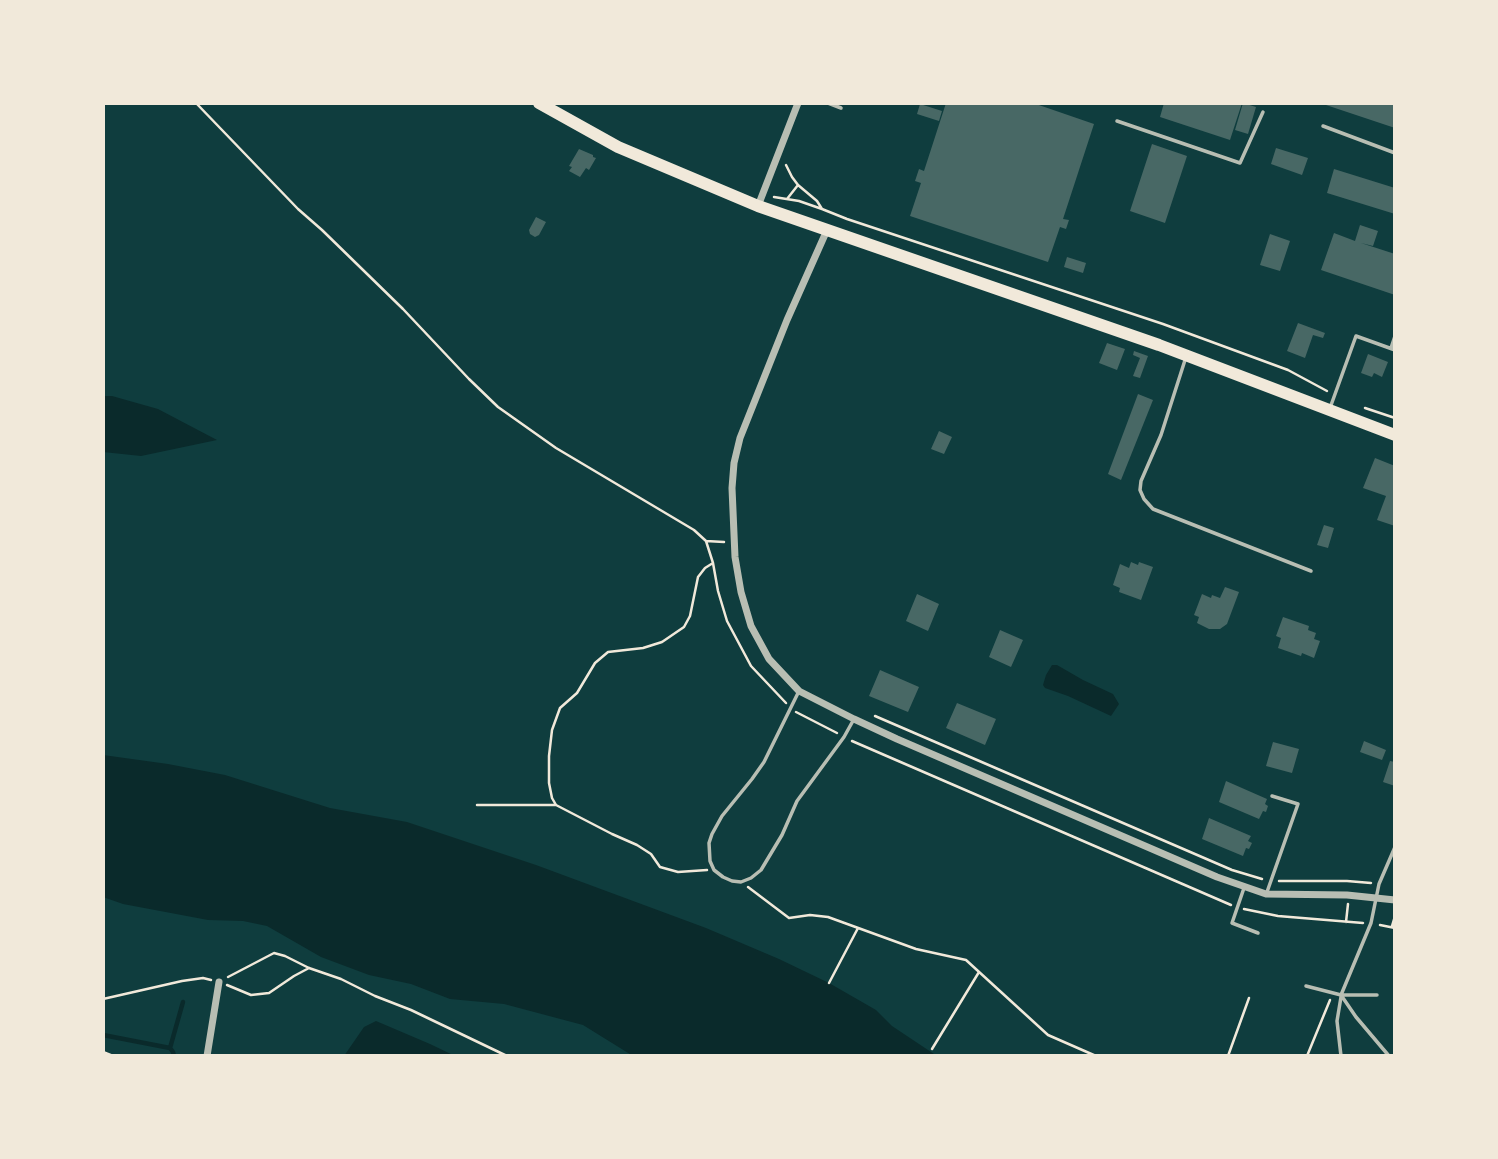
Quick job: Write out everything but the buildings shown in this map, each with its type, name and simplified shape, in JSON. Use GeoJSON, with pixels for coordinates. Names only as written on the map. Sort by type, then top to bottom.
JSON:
{"type":"FeatureCollection","features":[{"type":"Feature","properties":{"kind":"highway"},"geometry":{"type":"LineString","coordinates":[[539,103],[618,147],[761,201],[827,230],[1186,355],[1395,435]]}},
{"type":"Feature","properties":{"kind":"street"},"geometry":{"type":"LineString","coordinates":[[761,201],[798,103]]}},
{"type":"Feature","properties":{"kind":"street"},"geometry":{"type":"LineString","coordinates":[[827,230],[787,320],[740,438],[733,463],[734,541],[741,592],[751,626],[769,659],[799,691],[897,740],[1217,877],[1266,894],[1347,895],[1395,900]]}},
{"type":"Feature","properties":{"kind":"street"},"geometry":{"type":"LineString","coordinates":[[207,1056],[219,982]]}},
{"type":"Feature","properties":{"kind":"lane"},"geometry":{"type":"LineString","coordinates":[[828,103],[841,108]]}},
{"type":"Feature","properties":{"kind":"lane"},"geometry":{"type":"LineString","coordinates":[[1117,121],[1240,163],[1263,112]]}},
{"type":"Feature","properties":{"kind":"lane"},"geometry":{"type":"LineString","coordinates":[[1322,126],[1395,153]]}},
{"type":"Feature","properties":{"kind":"lane"},"geometry":{"type":"LineString","coordinates":[[1329,410],[1356,336],[1393,349],[1395,336]]}},
{"type":"Feature","properties":{"kind":"lane"},"geometry":{"type":"LineString","coordinates":[[1186,355],[1161,435],[1141,481],[1140,490],[1144,499],[1153,509],[1311,572]]}},
{"type":"Feature","properties":{"kind":"lane"},"geometry":{"type":"LineString","coordinates":[[799,691],[764,761],[716,825],[709,843],[710,861],[714,870],[732,881],[741,882],[761,870],[782,835],[797,801],[854,719]]}},
{"type":"Feature","properties":{"kind":"lane"},"geometry":{"type":"LineString","coordinates":[[1266,894],[1298,804],[1272,796]]}},
{"type":"Feature","properties":{"kind":"lane"},"geometry":{"type":"LineString","coordinates":[[1341,1056],[1337,1021],[1341,995],[1371,923],[1379,884],[1395,847]]}},
{"type":"Feature","properties":{"kind":"lane"},"geometry":{"type":"LineString","coordinates":[[1244,886],[1232,923],[1258,933]]}},
{"type":"Feature","properties":{"kind":"lane"},"geometry":{"type":"LineString","coordinates":[[1306,986],[1333,994],[1377,995]]}},
{"type":"Feature","properties":{"kind":"lane"},"geometry":{"type":"LineString","coordinates":[[1341,995],[1389,1056]]}},
{"type":"Feature","properties":{"kind":"path"},"geometry":{"type":"LineString","coordinates":[[196,103],[290,201],[403,309],[498,407],[556,448],[694,530],[706,541],[727,621],[742,650],[762,679],[790,708],[844,737],[1237,907],[1278,916],[1393,927],[1395,916]]}},
{"type":"Feature","properties":{"kind":"path"},"geometry":{"type":"LineString","coordinates":[[780,150],[792,177],[817,201],[821,209]]}},
{"type":"Feature","properties":{"kind":"path"},"geometry":{"type":"LineString","coordinates":[[782,205],[798,185]]}},
{"type":"Feature","properties":{"kind":"path"},"geometry":{"type":"LineString","coordinates":[[761,201],[788,199],[821,209],[1163,324],[1288,370],[1334,395]]}},
{"type":"Feature","properties":{"kind":"path"},"geometry":{"type":"LineString","coordinates":[[1355,405],[1395,418]]}},
{"type":"Feature","properties":{"kind":"path"},"geometry":{"type":"LineString","coordinates":[[706,541],[734,541]]}},
{"type":"Feature","properties":{"kind":"path"},"geometry":{"type":"LineString","coordinates":[[556,805],[549,783],[549,756],[552,730],[560,709],[577,693],[595,663],[608,652],[643,648],[662,642],[684,627],[690,617],[698,577],[713,563]]}},
{"type":"Feature","properties":{"kind":"path"},"geometry":{"type":"LineString","coordinates":[[869,713],[1233,870],[1271,881],[1353,881],[1379,884]]}},
{"type":"Feature","properties":{"kind":"path"},"geometry":{"type":"LineString","coordinates":[[477,805],[556,805],[638,845],[651,855],[660,867],[678,872],[714,870]]}},
{"type":"Feature","properties":{"kind":"path"},"geometry":{"type":"LineString","coordinates":[[741,882],[789,918],[810,915],[828,917],[916,949],[966,960],[1048,1035],[1096,1056]]}},
{"type":"Feature","properties":{"kind":"path"},"geometry":{"type":"LineString","coordinates":[[1346,922],[1348,904]]}},
{"type":"Feature","properties":{"kind":"path"},"geometry":{"type":"LineString","coordinates":[[829,983],[858,929]]}},
{"type":"Feature","properties":{"kind":"path"},"geometry":{"type":"LineString","coordinates":[[219,982],[274,953],[411,1010],[506,1056]]}},
{"type":"Feature","properties":{"kind":"path"},"geometry":{"type":"LineString","coordinates":[[932,1049],[979,972]]}},
{"type":"Feature","properties":{"kind":"path"},"geometry":{"type":"LineString","coordinates":[[1307,1056],[1333,994]]}},
{"type":"Feature","properties":{"kind":"path"},"geometry":{"type":"LineString","coordinates":[[1227,1056],[1249,998]]}},
{"type":"Feature","properties":{"kind":"path"},"geometry":{"type":"LineString","coordinates":[[103,1052],[113,1056]]}},
{"type":"Feature","properties":{"kind":"water"},"geometry":{"type":"Polygon","coordinates":[[[103,396],[158,409],[217,440],[141,456],[103,452],[103,396]]]}},
{"type":"Feature","properties":{"kind":"water"},"geometry":{"type":"Polygon","coordinates":[[[1052,665],[1057,665],[1113,694],[1119,704],[1111,716],[1045,688],[1043,685],[1046,675],[1052,665]]]}},
{"type":"Feature","properties":{"kind":"water"},"geometry":{"type":"Polygon","coordinates":[[[103,755],[225,775],[330,808],[407,822],[536,865],[706,928],[779,959],[876,1010],[892,1026],[937,1056],[633,1056],[583,1025],[504,1004],[450,999],[411,984],[369,975],[321,957],[267,926],[243,921],[208,920],[123,904],[103,897],[103,755]]]}},
{"type":"Feature","properties":{"kind":"water"},"geometry":{"type":"Polygon","coordinates":[[[376,1021],[455,1056],[344,1056],[364,1027],[376,1021]]]}},
{"type":"Feature","properties":{"kind":"waterway"},"geometry":{"type":"LineString","coordinates":[[170,1048],[183,1002]]}},
{"type":"Feature","properties":{"kind":"waterway"},"geometry":{"type":"LineString","coordinates":[[103,1035],[170,1048],[174,1056]]}}]}
